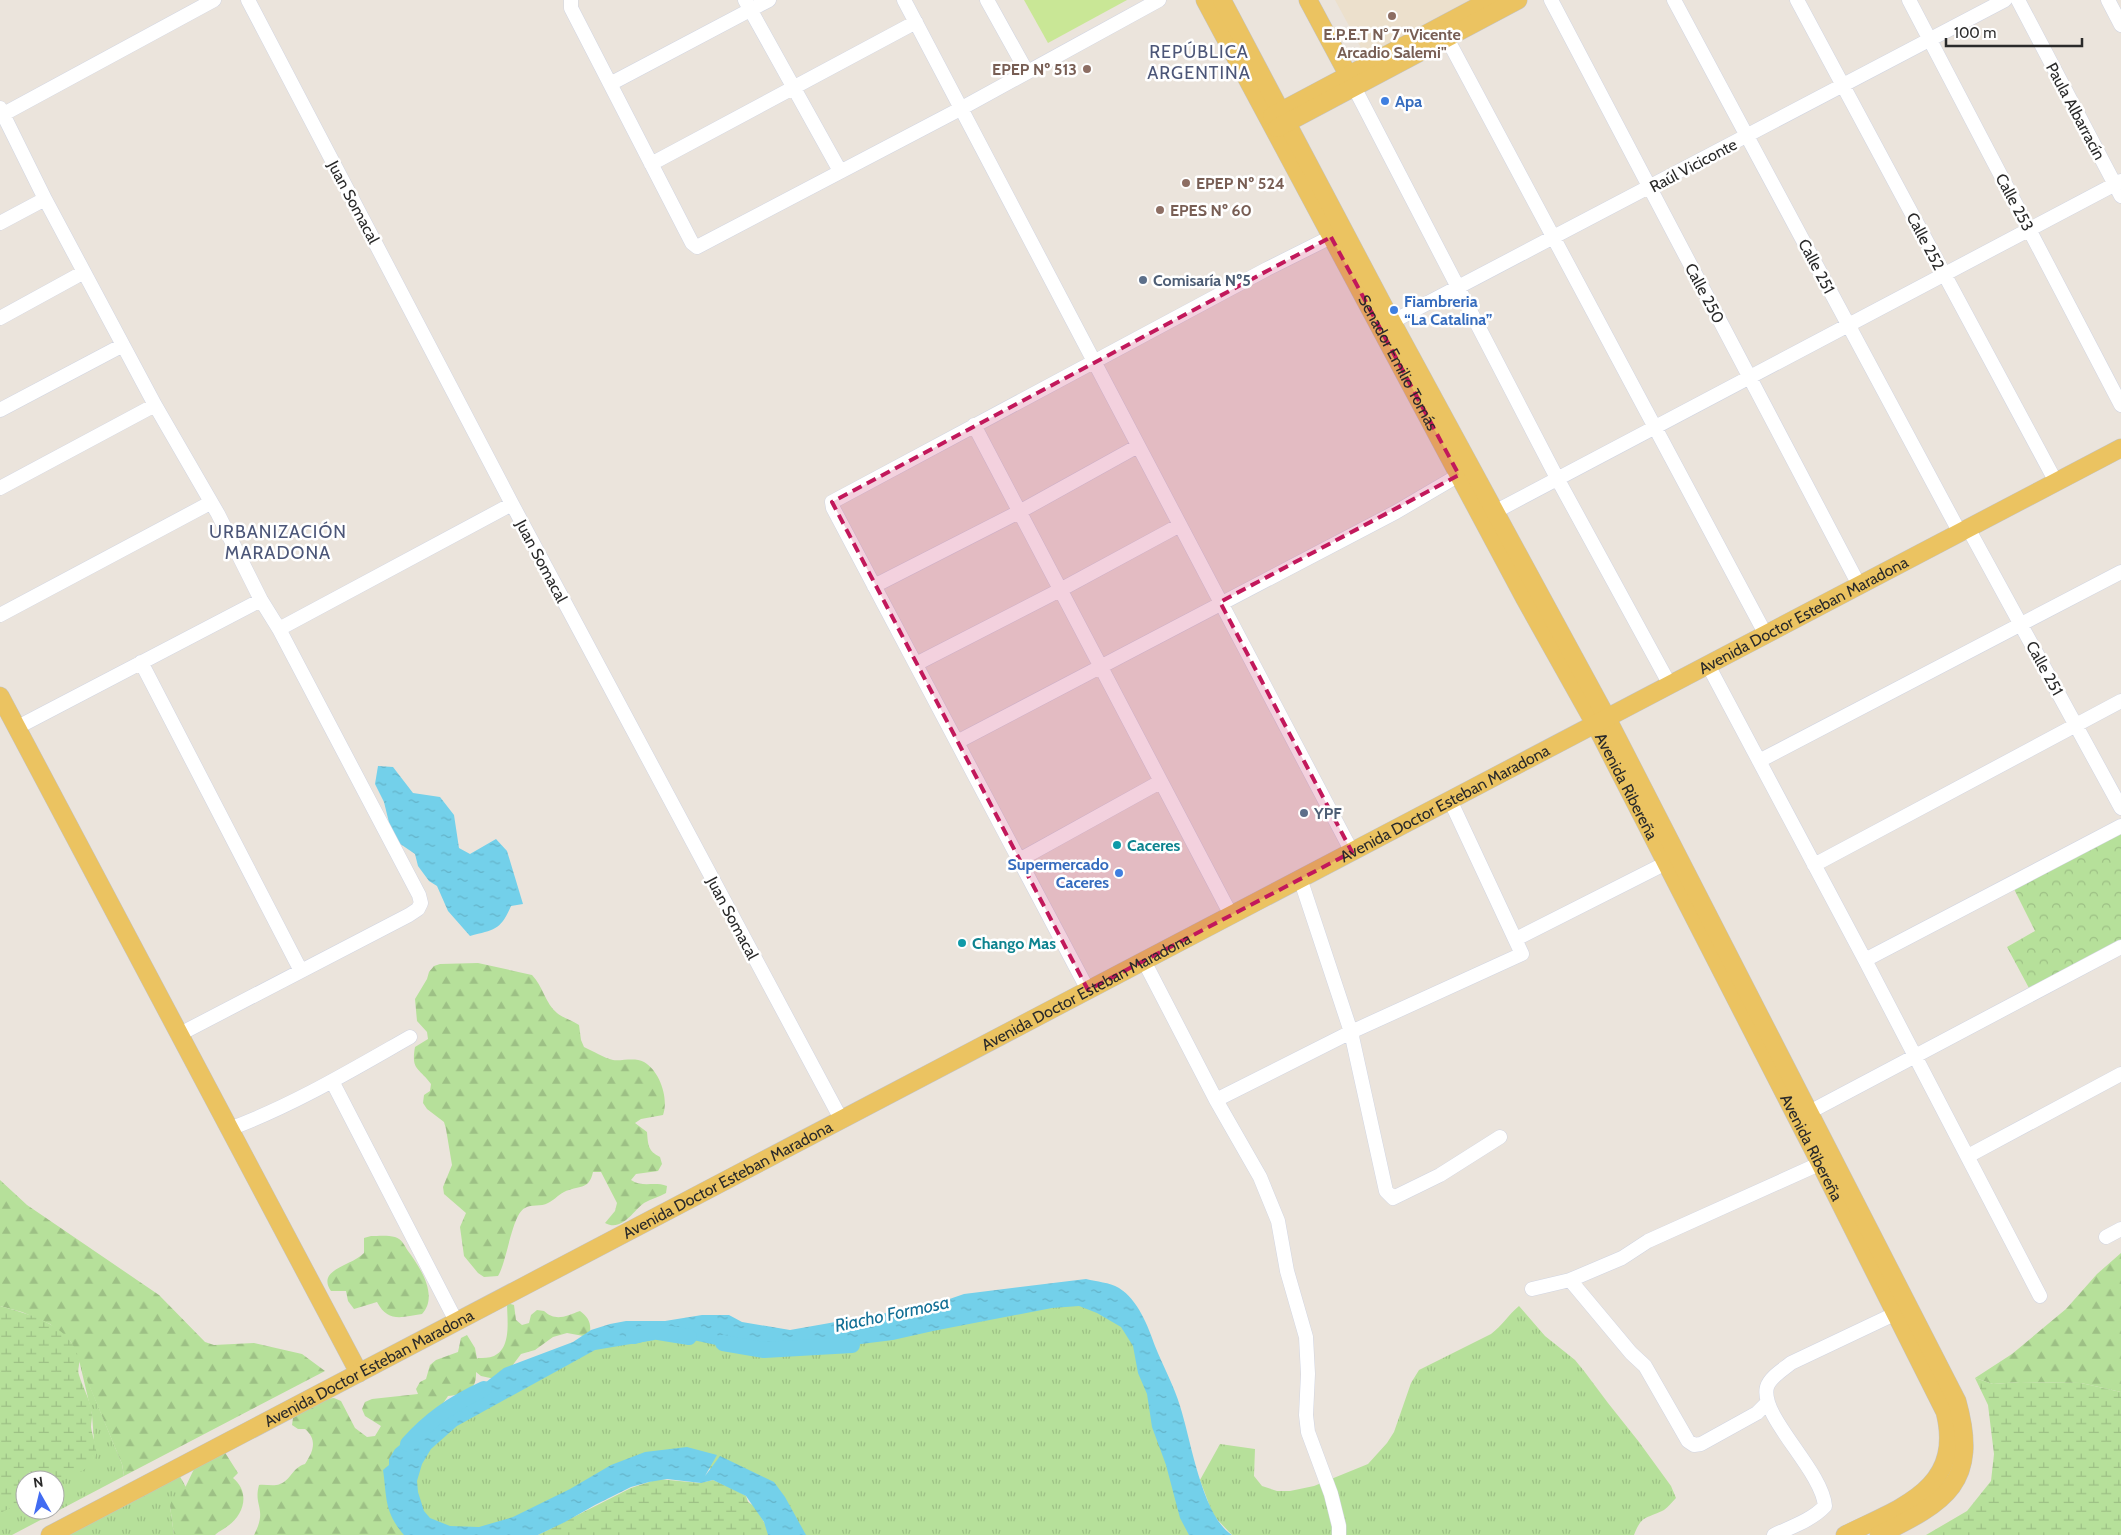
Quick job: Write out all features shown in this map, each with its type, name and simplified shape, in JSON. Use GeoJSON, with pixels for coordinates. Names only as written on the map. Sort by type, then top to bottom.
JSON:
{"type":"FeatureCollection","features":[{"type":"Feature","properties":{"kind":"main road","name":"Senador Emilio Tomás"},"geometry":{"type":"LineString","coordinates":[[1205,0],[1277,120]]}},
{"type":"Feature","properties":{"kind":"main road","name":"Senador Emilio Tomás"},"geometry":{"type":"LineString","coordinates":[[1222,0],[1277,120],[1488,515],[1601,721]]}},
{"type":"Feature","properties":{"kind":"main road"},"geometry":{"type":"LineString","coordinates":[[1308,0],[1357,78]]}},
{"type":"Feature","properties":{"kind":"main road"},"geometry":{"type":"LineString","coordinates":[[1322,0],[1357,78]]}},
{"type":"Feature","properties":{"kind":"main road"},"geometry":{"type":"LineString","coordinates":[[1443,32],[1490,0]]}},
{"type":"Feature","properties":{"kind":"main road"},"geometry":{"type":"LineString","coordinates":[[1277,120],[1443,32],[1518,0]]}},
{"type":"Feature","properties":{"kind":"main road","name":"Senador Emilio Tomás"},"geometry":{"type":"LineString","coordinates":[[1386,325],[1459,475],[1488,515]]}},
{"type":"Feature","properties":{"kind":"main road","name":"Avenida Doctor Esteban Maradona"},"geometry":{"type":"LineString","coordinates":[[50,1535],[2121,448]]}},
{"type":"Feature","properties":{"kind":"main road"},"geometry":{"type":"LineString","coordinates":[[0,696],[358,1373]]}},
{"type":"Feature","properties":{"kind":"main road","name":"Avenida Ribereña"},"geometry":{"type":"LineString","coordinates":[[1601,721],[1902,1310],[1945,1412],[1949,1428],[1949,1444],[1944,1463],[1935,1480],[1914,1500],[1845,1535]]}},
{"type":"Feature","properties":{"kind":"main road","name":"Avenida Ribereña"},"geometry":{"type":"LineString","coordinates":[[1879,1535],[1920,1516],[1931,1508],[1946,1494],[1955,1481],[1964,1458],[1962,1422],[1957,1401],[1902,1310]]}},
{"type":"Feature","properties":{"kind":"street"},"geometry":{"type":"LineString","coordinates":[[178,1035],[409,915],[418,909],[421,903],[419,894],[279,629],[261,600],[240,556],[155,405],[1,113],[214,0]]}},
{"type":"Feature","properties":{"kind":"street","name":"Juan Somacal"},"geometry":{"type":"LineString","coordinates":[[248,0],[512,504],[841,1119]]}},
{"type":"Feature","properties":{"kind":"street"},"geometry":{"type":"LineString","coordinates":[[571,0],[571,8],[692,243],[697,246],[962,108],[1159,0]]}},
{"type":"Feature","properties":{"kind":"street"},"geometry":{"type":"LineString","coordinates":[[610,84],[748,5],[769,0]]}},
{"type":"Feature","properties":{"kind":"street"},"geometry":{"type":"LineString","coordinates":[[904,0],[1352,852]]}},
{"type":"Feature","properties":{"kind":"street"},"geometry":{"type":"LineString","coordinates":[[987,0],[1027,72]]}},
{"type":"Feature","properties":{"kind":"street","name":"Calle 250"},"geometry":{"type":"LineString","coordinates":[[1551,0],[1860,585]]}},
{"type":"Feature","properties":{"kind":"street","name":"Calle 251"},"geometry":{"type":"LineString","coordinates":[[1674,0],[1848,325],[1964,530],[2021,624],[2121,808]]}},
{"type":"Feature","properties":{"kind":"street","name":"Calle 252"},"geometry":{"type":"LineString","coordinates":[[1797,0],[2056,482]]}},
{"type":"Feature","properties":{"kind":"street","name":"Calle 253"},"geometry":{"type":"LineString","coordinates":[[1909,0],[2121,405]]}},
{"type":"Feature","properties":{"kind":"street","name":"Raúl Viciconte"},"geometry":{"type":"LineString","coordinates":[[1386,325],[1458,289],[2006,0]]}},
{"type":"Feature","properties":{"kind":"street","name":"Paula Albarracín"},"geometry":{"type":"LineString","coordinates":[[2018,0],[2119,187]]}},
{"type":"Feature","properties":{"kind":"street"},"geometry":{"type":"LineString","coordinates":[[2108,0],[2121,25]]}},
{"type":"Feature","properties":{"kind":"street"},"geometry":{"type":"LineString","coordinates":[[748,5],[840,171]]}},
{"type":"Feature","properties":{"kind":"street"},"geometry":{"type":"LineString","coordinates":[[651,164],[916,22]]}},
{"type":"Feature","properties":{"kind":"street"},"geometry":{"type":"LineString","coordinates":[[1443,32],[1766,635]]}},
{"type":"Feature","properties":{"kind":"street"},"geometry":{"type":"LineString","coordinates":[[1357,78],[1458,289],[1557,478],[1670,685]]}},
{"type":"Feature","properties":{"kind":"street"},"geometry":{"type":"LineString","coordinates":[[1488,515],[2029,229],[2119,187]]}},
{"type":"Feature","properties":{"kind":"street"},"geometry":{"type":"LineString","coordinates":[[0,223],[45,199]]}},
{"type":"Feature","properties":{"kind":"street"},"geometry":{"type":"LineString","coordinates":[[1088,990],[833,508],[832,502],[1267,269],[1337,234]]}},
{"type":"Feature","properties":{"kind":"street"},"geometry":{"type":"LineString","coordinates":[[0,318],[84,272]]}},
{"type":"Feature","properties":{"kind":"street"},"geometry":{"type":"LineString","coordinates":[[0,410],[123,345]]}},
{"type":"Feature","properties":{"kind":"street"},"geometry":{"type":"LineString","coordinates":[[0,488],[155,405]]}},
{"type":"Feature","properties":{"kind":"street"},"geometry":{"type":"LineString","coordinates":[[974,425],[1099,667],[1231,915]]}},
{"type":"Feature","properties":{"kind":"street"},"geometry":{"type":"LineString","coordinates":[[874,586],[1019,512],[1138,446]]}},
{"type":"Feature","properties":{"kind":"street"},"geometry":{"type":"LineString","coordinates":[[957,742],[1220,602],[1396,512],[1459,475]]}},
{"type":"Feature","properties":{"kind":"street"},"geometry":{"type":"LineString","coordinates":[[0,615],[210,503]]}},
{"type":"Feature","properties":{"kind":"street"},"geometry":{"type":"LineString","coordinates":[[279,629],[512,504]]}},
{"type":"Feature","properties":{"kind":"street"},"geometry":{"type":"LineString","coordinates":[[916,664],[1060,590],[1180,524]]}},
{"type":"Feature","properties":{"kind":"street"},"geometry":{"type":"LineString","coordinates":[[1759,761],[2121,572]]}},
{"type":"Feature","properties":{"kind":"street"},"geometry":{"type":"LineString","coordinates":[[16,728],[261,600]]}},
{"type":"Feature","properties":{"kind":"street"},"geometry":{"type":"LineString","coordinates":[[141,662],[301,971]]}},
{"type":"Feature","properties":{"kind":"street"},"geometry":{"type":"LineString","coordinates":[[1708,665],[1865,960],[2040,1296]]}},
{"type":"Feature","properties":{"kind":"street"},"geometry":{"type":"LineString","coordinates":[[1814,864],[2121,701]]}},
{"type":"Feature","properties":{"kind":"street"},"geometry":{"type":"LineString","coordinates":[[1019,860],[1160,782]]}},
{"type":"Feature","properties":{"kind":"street"},"geometry":{"type":"LineString","coordinates":[[1216,1100],[1352,1032],[1522,954],[1450,800]]}},
{"type":"Feature","properties":{"kind":"street"},"geometry":{"type":"LineString","coordinates":[[1865,960],[2121,826]]}},
{"type":"Feature","properties":{"kind":"street"},"geometry":{"type":"LineString","coordinates":[[1516,938],[1673,860]]}},
{"type":"Feature","properties":{"kind":"street"},"geometry":{"type":"LineString","coordinates":[[1300,878],[1352,1032],[1386,1191],[1393,1198],[1440,1175],[1500,1137]]}},
{"type":"Feature","properties":{"kind":"street"},"geometry":{"type":"LineString","coordinates":[[1803,1116],[2121,947]]}},
{"type":"Feature","properties":{"kind":"street"},"geometry":{"type":"LineString","coordinates":[[1144,961],[1216,1100],[1260,1177],[1278,1221],[1287,1271],[1306,1337],[1308,1382],[1306,1415],[1308,1432],[1331,1494],[1339,1526],[1339,1535]]}},
{"type":"Feature","properties":{"kind":"street"},"geometry":{"type":"LineString","coordinates":[[229,1129],[246,1123],[332,1080],[410,1037]]}},
{"type":"Feature","properties":{"kind":"street"},"geometry":{"type":"LineString","coordinates":[[1968,1156],[2121,1074]]}},
{"type":"Feature","properties":{"kind":"street"},"geometry":{"type":"LineString","coordinates":[[332,1080],[456,1321]]}},
{"type":"Feature","properties":{"kind":"street"},"geometry":{"type":"LineString","coordinates":[[1532,1289],[1570,1280],[1622,1258],[1648,1241],[1827,1160]]}},
{"type":"Feature","properties":{"kind":"street"},"geometry":{"type":"LineString","coordinates":[[2106,1237],[2121,1229]]}},
{"type":"Feature","properties":{"kind":"street"},"geometry":{"type":"LineString","coordinates":[[1570,1280],[1644,1366],[1688,1442],[1701,1444],[1757,1413],[1767,1403]]}},
{"type":"Feature","properties":{"kind":"street"},"geometry":{"type":"LineString","coordinates":[[1774,1535],[1820,1512],[1825,1506],[1824,1497],[1818,1482],[1806,1462],[1792,1445],[1767,1403],[1767,1387],[1776,1376],[1792,1363],[1902,1310]]}},
{"type":"Feature","properties":{"kind":"highlighted area"},"geometry":{"type":"Polygon","coordinates":[[[1331,237],[1459,475],[1220,602],[1352,852],[1088,990],[832,502],[1331,237]]]}},
{"type":"Feature","properties":{"kind":"shaded area","name":"E.P.E.T N° 7 \"Vicente Arcadio Salemi\""},"geometry":{"type":"Polygon","coordinates":[[[1335,0],[1471,0],[1366,57],[1335,0]]]}},
{"type":"Feature","properties":{"kind":"green space"},"geometry":{"type":"Polygon","coordinates":[[[1024,0],[1127,0],[1048,43],[1024,0]]]}},
{"type":"Feature","properties":{"kind":"green space"},"geometry":{"type":"Polygon","coordinates":[[[2121,832],[2121,942],[2030,990],[2007,947],[2035,931],[2013,887],[2121,832]]]}},
{"type":"Feature","properties":{"kind":"green space"},"geometry":{"type":"Polygon","coordinates":[[[478,963],[532,975],[553,1009],[559,1015],[579,1025],[584,1047],[613,1060],[633,1059],[650,1066],[662,1086],[665,1108],[663,1115],[641,1119],[635,1123],[647,1132],[649,1147],[660,1157],[662,1164],[658,1171],[636,1174],[631,1180],[640,1184],[667,1186],[666,1193],[644,1203],[622,1223],[611,1225],[605,1223],[615,1211],[617,1203],[601,1172],[593,1172],[586,1185],[564,1192],[545,1204],[527,1207],[520,1212],[498,1276],[484,1277],[478,1273],[464,1256],[460,1227],[466,1213],[444,1194],[443,1187],[452,1165],[446,1129],[444,1122],[427,1109],[423,1103],[424,1095],[430,1091],[431,1084],[417,1068],[414,1060],[415,1047],[428,1039],[427,1032],[417,1021],[415,999],[429,972],[434,966],[440,964],[478,963]]]}},
{"type":"Feature","properties":{"kind":"green space"},"geometry":{"type":"Polygon","coordinates":[[[0,1180],[27,1205],[159,1295],[205,1342],[214,1345],[254,1343],[302,1354],[325,1371],[124,1476],[122,1464],[71,1342],[50,1324],[22,1312],[0,1306],[0,1180]]]}},
{"type":"Feature","properties":{"kind":"green space"},"geometry":{"type":"Polygon","coordinates":[[[389,1236],[399,1239],[413,1258],[422,1273],[428,1290],[429,1299],[427,1307],[422,1314],[402,1317],[391,1316],[381,1309],[377,1302],[354,1309],[348,1301],[346,1291],[331,1291],[328,1278],[337,1269],[364,1253],[364,1238],[389,1236]]]}},
{"type":"Feature","properties":{"kind":"green space"},"geometry":{"type":"Polygon","coordinates":[[[2121,1253],[2121,1392],[2081,1383],[2020,1382],[1993,1384],[1975,1378],[2012,1354],[2066,1309],[2097,1274],[2121,1253]]]}},
{"type":"Feature","properties":{"kind":"green space"},"geometry":{"type":"Polygon","coordinates":[[[1058,1298],[1127,1323],[1216,1535],[788,1535],[726,1471],[674,1466],[510,1535],[435,1535],[397,1507],[404,1448],[571,1352],[652,1331],[764,1350],[845,1346],[1058,1298]]]}},
{"type":"Feature","properties":{"kind":"green space"},"geometry":{"type":"Polygon","coordinates":[[[507,1303],[514,1305],[516,1320],[522,1325],[529,1323],[531,1315],[537,1310],[557,1317],[580,1311],[589,1322],[589,1337],[567,1333],[553,1337],[535,1350],[521,1354],[512,1366],[495,1379],[481,1376],[476,1372],[476,1378],[469,1390],[465,1393],[448,1396],[432,1420],[409,1442],[417,1535],[254,1535],[260,1519],[259,1485],[275,1485],[284,1482],[297,1468],[305,1464],[312,1451],[312,1437],[305,1429],[298,1429],[292,1425],[293,1418],[318,1400],[334,1398],[341,1401],[355,1428],[367,1437],[375,1436],[381,1426],[365,1416],[362,1409],[365,1402],[372,1399],[418,1394],[416,1389],[420,1382],[426,1379],[430,1365],[436,1360],[458,1352],[461,1338],[467,1335],[475,1348],[477,1359],[492,1357],[500,1352],[506,1340],[508,1325],[507,1303]]]}},
{"type":"Feature","properties":{"kind":"green space"},"geometry":{"type":"Polygon","coordinates":[[[0,1306],[36,1317],[48,1323],[68,1338],[75,1348],[79,1360],[78,1373],[89,1400],[92,1415],[91,1427],[96,1456],[86,1468],[65,1479],[65,1470],[15,1470],[15,1506],[0,1513],[0,1306]]]}},
{"type":"Feature","properties":{"kind":"green space"},"geometry":{"type":"Polygon","coordinates":[[[1519,1306],[1545,1336],[1575,1360],[1671,1486],[1676,1498],[1664,1510],[1643,1520],[1634,1535],[1232,1535],[1213,1515],[1200,1480],[1220,1444],[1255,1449],[1254,1476],[1262,1486],[1277,1491],[1290,1491],[1314,1486],[1368,1464],[1387,1443],[1394,1432],[1411,1383],[1419,1370],[1491,1334],[1519,1306]]]}},
{"type":"Feature","properties":{"kind":"green space"},"geometry":{"type":"Polygon","coordinates":[[[79,1360],[122,1464],[124,1476],[65,1507],[65,1476],[95,1453],[92,1415],[79,1360]]]}},
{"type":"Feature","properties":{"kind":"green space"},"geometry":{"type":"Polygon","coordinates":[[[1975,1378],[1993,1384],[2020,1382],[2081,1383],[2121,1392],[2121,1535],[1926,1535],[1967,1511],[1991,1481],[1994,1454],[1988,1405],[1975,1378]]]}},
{"type":"Feature","properties":{"kind":"green space"},"geometry":{"type":"Polygon","coordinates":[[[224,1451],[238,1473],[233,1478],[242,1490],[243,1504],[241,1511],[232,1523],[215,1535],[174,1535],[170,1506],[172,1499],[184,1490],[194,1469],[224,1451]]]}},
{"type":"Feature","properties":{"kind":"green space"},"geometry":{"type":"Polygon","coordinates":[[[178,1473],[187,1489],[170,1506],[174,1535],[66,1535],[178,1473]]]}},
{"type":"Feature","properties":{"kind":"green space"},"geometry":{"type":"Polygon","coordinates":[[[658,1479],[700,1483],[713,1480],[736,1490],[746,1496],[748,1502],[754,1506],[772,1535],[538,1535],[631,1488],[658,1479]]]}},
{"type":"Feature","properties":{"kind":"green space"},"geometry":{"type":"Polygon","coordinates":[[[15,1503],[15,1520],[40,1520],[12,1535],[0,1535],[0,1510],[15,1503]]]}},
{"type":"Feature","properties":{"kind":"water"},"geometry":{"type":"Polygon","coordinates":[[[378,766],[393,767],[413,793],[440,797],[454,815],[459,848],[470,854],[496,839],[507,851],[523,904],[511,906],[500,925],[496,928],[470,936],[448,911],[437,886],[429,881],[418,866],[415,854],[393,839],[384,802],[375,784],[378,766]]]}},
{"type":"Feature","properties":{"kind":"water"},"geometry":{"type":"Polygon","coordinates":[[[1086,1279],[1107,1283],[1119,1288],[1132,1299],[1142,1314],[1178,1398],[1205,1495],[1213,1512],[1232,1535],[1189,1535],[1180,1518],[1166,1465],[1152,1427],[1147,1394],[1138,1373],[1133,1346],[1121,1327],[1097,1313],[1079,1306],[1052,1308],[893,1340],[837,1347],[789,1350],[725,1347],[652,1331],[655,1340],[595,1350],[457,1426],[431,1449],[422,1464],[417,1481],[418,1492],[424,1511],[430,1518],[450,1526],[479,1527],[513,1517],[570,1489],[611,1465],[645,1452],[687,1447],[717,1455],[705,1476],[720,1456],[774,1482],[785,1497],[806,1535],[768,1535],[764,1522],[746,1496],[713,1480],[701,1483],[667,1479],[631,1487],[538,1535],[404,1535],[390,1511],[383,1470],[389,1465],[389,1459],[395,1449],[426,1424],[467,1397],[504,1368],[573,1342],[591,1330],[626,1321],[665,1321],[702,1315],[729,1315],[742,1322],[790,1330],[932,1305],[964,1294],[1086,1279]]]}},
{"type":"Feature","properties":{"kind":"waterway","name":"Riacho Formosa"},"geometry":{"type":"LineString","coordinates":[[634,1336],[652,1331],[689,1337]]}},
{"type":"Feature","properties":{"kind":"waterway","name":"Riacho Formosa"},"geometry":{"type":"LineString","coordinates":[[723,1343],[764,1350],[852,1345]]}},
{"type":"Feature","properties":{"kind":"waterway","name":"Riacho Formosa"},"geometry":{"type":"LineString","coordinates":[[408,1444],[443,1412],[484,1389]]}},
{"type":"Feature","properties":{"kind":"place","name":"E.P.E.T N° 7 \"Vicente Arcadio Salemi\""},"geometry":{"type":"Point","coordinates":[1392,16]}},
{"type":"Feature","properties":{"kind":"place","name":"EPEP Nº 513"},"geometry":{"type":"Point","coordinates":[1087,69]}},
{"type":"Feature","properties":{"kind":"place","name":"Apa"},"geometry":{"type":"Point","coordinates":[1385,101]}},
{"type":"Feature","properties":{"kind":"place","name":"EPEP Nº 524"},"geometry":{"type":"Point","coordinates":[1186,183]}},
{"type":"Feature","properties":{"kind":"place","name":"EPES Nº 60"},"geometry":{"type":"Point","coordinates":[1160,210]}},
{"type":"Feature","properties":{"kind":"place","name":"Comisaría Nº5"},"geometry":{"type":"Point","coordinates":[1143,280]}},
{"type":"Feature","properties":{"kind":"place","name":"Fiambreria “La Catalina”"},"geometry":{"type":"Point","coordinates":[1394,310]}},
{"type":"Feature","properties":{"kind":"place","name":"YPF"},"geometry":{"type":"Point","coordinates":[1304,813]}},
{"type":"Feature","properties":{"kind":"place","name":"Caceres"},"geometry":{"type":"Point","coordinates":[1117,845]}},
{"type":"Feature","properties":{"kind":"place","name":"Supermercado Caceres"},"geometry":{"type":"Point","coordinates":[1119,873]}},
{"type":"Feature","properties":{"kind":"place","name":"Chango Mas"},"geometry":{"type":"Point","coordinates":[962,943]}},
{"type":"Feature","properties":{"kind":"district","name":"REPÚBLICA ARGENTINA"},"geometry":{"type":"Point","coordinates":[1199,62]}},
{"type":"Feature","properties":{"kind":"district","name":"URBANIZACIÓN MARADONA"},"geometry":{"type":"Point","coordinates":[278,542]}}]}
